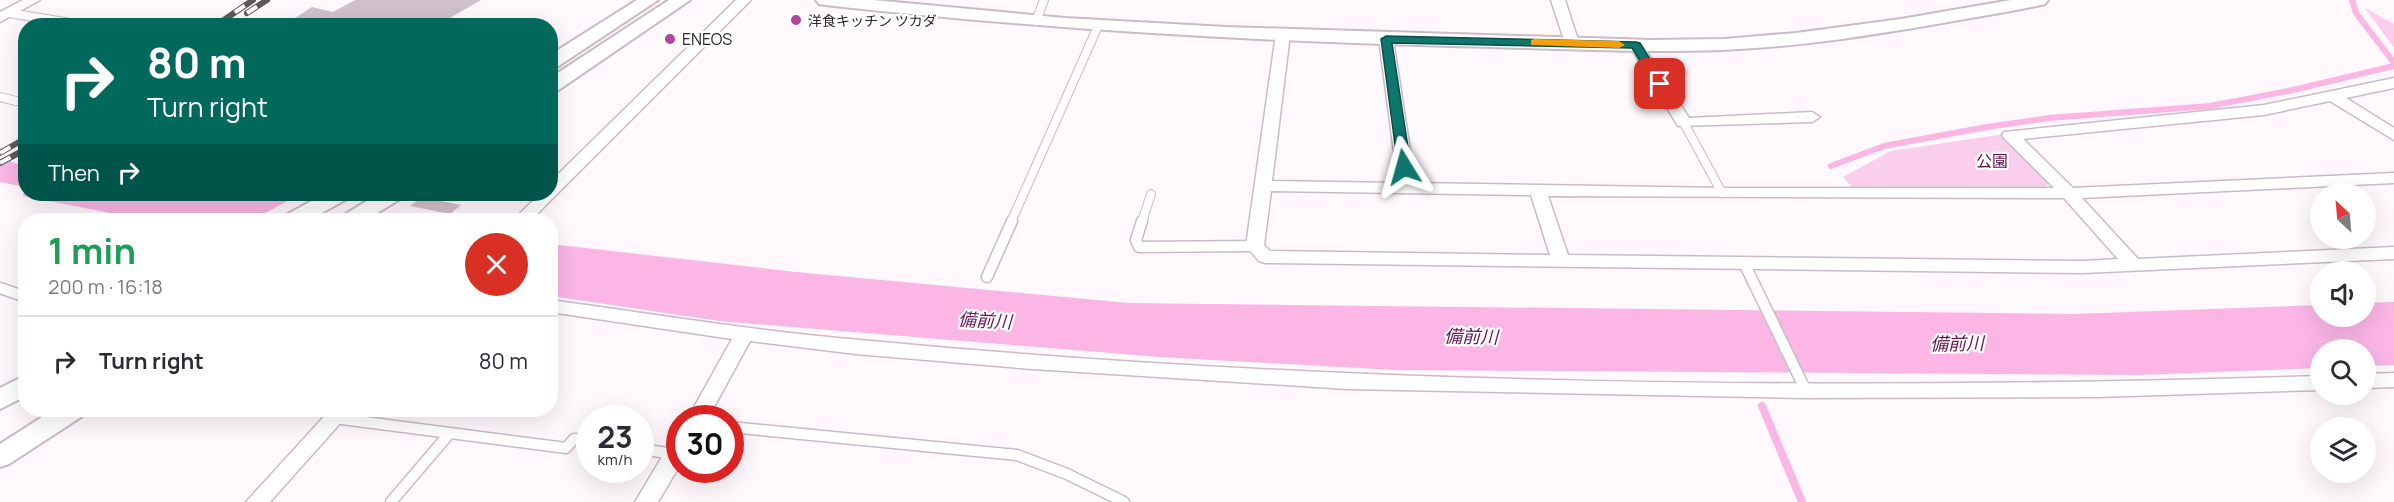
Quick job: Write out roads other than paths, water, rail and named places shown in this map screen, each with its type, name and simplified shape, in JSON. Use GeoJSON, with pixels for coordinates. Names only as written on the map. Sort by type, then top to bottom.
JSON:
{"type":"FeatureCollection","features":[{"type":"Feature","properties":{"kind":"street"},"geometry":{"type":"LineString","coordinates":[[4,16],[33,0]]}},
{"type":"Feature","properties":{"kind":"street"},"geometry":{"type":"LineString","coordinates":[[558,58],[649,0]]}},
{"type":"Feature","properties":{"kind":"street"},"geometry":{"type":"LineString","coordinates":[[558,82],[681,0]]}},
{"type":"Feature","properties":{"kind":"street"},"geometry":{"type":"LineString","coordinates":[[558,185],[744,0]]}},
{"type":"Feature","properties":{"kind":"street"},"geometry":{"type":"LineString","coordinates":[[825,0],[1098,26],[1386,39],[1636,45],[1750,42],[1826,36],[1886,28],[2039,0]]}},
{"type":"Feature","properties":{"kind":"street"},"geometry":{"type":"LineString","coordinates":[[1558,0],[1572,43]]}},
{"type":"Feature","properties":{"kind":"street"},"geometry":{"type":"LineString","coordinates":[[1283,34],[1255,246],[1265,257],[2083,267],[2394,253]]}},
{"type":"Feature","properties":{"kind":"street"},"geometry":{"type":"LineString","coordinates":[[1386,39],[1407,188]]}},
{"type":"Feature","properties":{"kind":"street"},"geometry":{"type":"LineString","coordinates":[[1636,45],[1684,123],[1812,117]]}},
{"type":"Feature","properties":{"kind":"street"},"geometry":{"type":"LineString","coordinates":[[2134,266],[2069,194],[2010,135],[2264,110],[2394,83]]}},
{"type":"Feature","properties":{"kind":"street"},"geometry":{"type":"LineString","coordinates":[[2333,96],[2394,135]]}},
{"type":"Feature","properties":{"kind":"street"},"geometry":{"type":"LineString","coordinates":[[1263,186],[1722,193],[2069,194],[2394,178]]}},
{"type":"Feature","properties":{"kind":"street"},"geometry":{"type":"LineString","coordinates":[[1538,190],[1561,261]]}},
{"type":"Feature","properties":{"kind":"street"},"geometry":{"type":"LineString","coordinates":[[306,213],[326,201]]}},
{"type":"Feature","properties":{"kind":"street"},"geometry":{"type":"LineString","coordinates":[[364,213],[382,201]]}},
{"type":"Feature","properties":{"kind":"street"},"geometry":{"type":"LineString","coordinates":[[529,213],[541,201]]}},
{"type":"Feature","properties":{"kind":"street"},"geometry":{"type":"LineString","coordinates":[[558,307],[744,334],[856,347],[1020,361],[1347,382],[2096,390],[2310,383]]}},
{"type":"Feature","properties":{"kind":"street"},"geometry":{"type":"LineString","coordinates":[[705,405],[744,334]]}},
{"type":"Feature","properties":{"kind":"street"},"geometry":{"type":"LineString","coordinates":[[2376,381],[2394,380]]}},
{"type":"Feature","properties":{"kind":"street"},"geometry":{"type":"LineString","coordinates":[[0,400],[18,389]]}},
{"type":"Feature","properties":{"kind":"street"},"geometry":{"type":"LineString","coordinates":[[6,452],[61,417]]}},
{"type":"Feature","properties":{"kind":"street"},"geometry":{"type":"LineString","coordinates":[[256,502],[335,417]]}},
{"type":"Feature","properties":{"kind":"street"},"geometry":{"type":"LineString","coordinates":[[646,502],[666,468]]}},
{"type":"Feature","properties":{"kind":"lane"},"geometry":{"type":"LineString","coordinates":[[1036,21],[1044,0]]}},
{"type":"Feature","properties":{"kind":"lane"},"geometry":{"type":"LineString","coordinates":[[4,16],[21,18]]}},
{"type":"Feature","properties":{"kind":"lane"},"geometry":{"type":"LineString","coordinates":[[987,277],[1098,26]]}},
{"type":"Feature","properties":{"kind":"lane"},"geometry":{"type":"LineString","coordinates":[[0,97],[16,101]]}},
{"type":"Feature","properties":{"kind":"lane"},"geometry":{"type":"LineString","coordinates":[[1684,123],[1722,193]]}},
{"type":"Feature","properties":{"kind":"lane"},"geometry":{"type":"LineString","coordinates":[[1150,194],[1136,240],[1139,247],[1255,246]]}},
{"type":"Feature","properties":{"kind":"lane"},"geometry":{"type":"LineString","coordinates":[[1744,263],[1766,304],[1804,387]]}},
{"type":"Feature","properties":{"kind":"lane"},"geometry":{"type":"LineString","coordinates":[[0,288],[18,294]]}},
{"type":"Feature","properties":{"kind":"lane"},"geometry":{"type":"LineString","coordinates":[[354,417],[448,434],[566,448],[576,438]]}},
{"type":"Feature","properties":{"kind":"lane"},"geometry":{"type":"LineString","coordinates":[[744,428],[1017,455],[1041,462],[1085,482],[1108,497],[1124,502]]}},
{"type":"Feature","properties":{"kind":"lane"},"geometry":{"type":"LineString","coordinates":[[390,502],[448,434]]}},
{"type":"Feature","properties":{"kind":"water"},"geometry":{"type":"Polygon","coordinates":[[[0,158],[18,164],[18,186],[0,182],[0,158]]]}},
{"type":"Feature","properties":{"kind":"water"},"geometry":{"type":"Polygon","coordinates":[[[49,201],[290,201],[350,213],[110,213],[49,201]]]}},
{"type":"Feature","properties":{"kind":"water","name":"備前川"},"geometry":{"type":"Polygon","coordinates":[[[558,245],[796,272],[1129,303],[2073,314],[2310,305],[2310,327],[2376,327],[2376,303],[2394,302],[2394,365],[2376,366],[2376,339],[2310,339],[2310,368],[2138,375],[1394,370],[1160,357],[719,321],[558,297],[558,245]]]}},
{"type":"Feature","properties":{"kind":"waterway"},"geometry":{"type":"LineString","coordinates":[[2352,0],[2356,13],[2394,63]]}},
{"type":"Feature","properties":{"kind":"waterway"},"geometry":{"type":"LineString","coordinates":[[1831,166],[1884,146],[1987,127],[2049,118],[2210,106],[2293,90],[2394,66]]}},
{"type":"Feature","properties":{"kind":"waterway"},"geometry":{"type":"LineString","coordinates":[[1762,406],[1802,502]]}},
{"type":"Feature","properties":{"kind":"railway"},"geometry":{"type":"LineString","coordinates":[[227,18],[253,0]]}},
{"type":"Feature","properties":{"kind":"railway"},"geometry":{"type":"LineString","coordinates":[[247,13],[267,0]]}},
{"type":"Feature","properties":{"kind":"railway"},"geometry":{"type":"LineString","coordinates":[[0,153],[18,143]]}},
{"type":"Feature","properties":{"kind":"railway"},"geometry":{"type":"LineString","coordinates":[[0,163],[18,153]]}},
{"type":"Feature","properties":{"kind":"place","name":"洋食キッチン ツカダ"},"geometry":{"type":"Point","coordinates":[796,20]}},
{"type":"Feature","properties":{"kind":"place","name":"ENEOS"},"geometry":{"type":"Point","coordinates":[670,39]}},
{"type":"Feature","properties":{"kind":"park label","name":"公園"},"geometry":{"type":"Point","coordinates":[1992,161]}}]}
